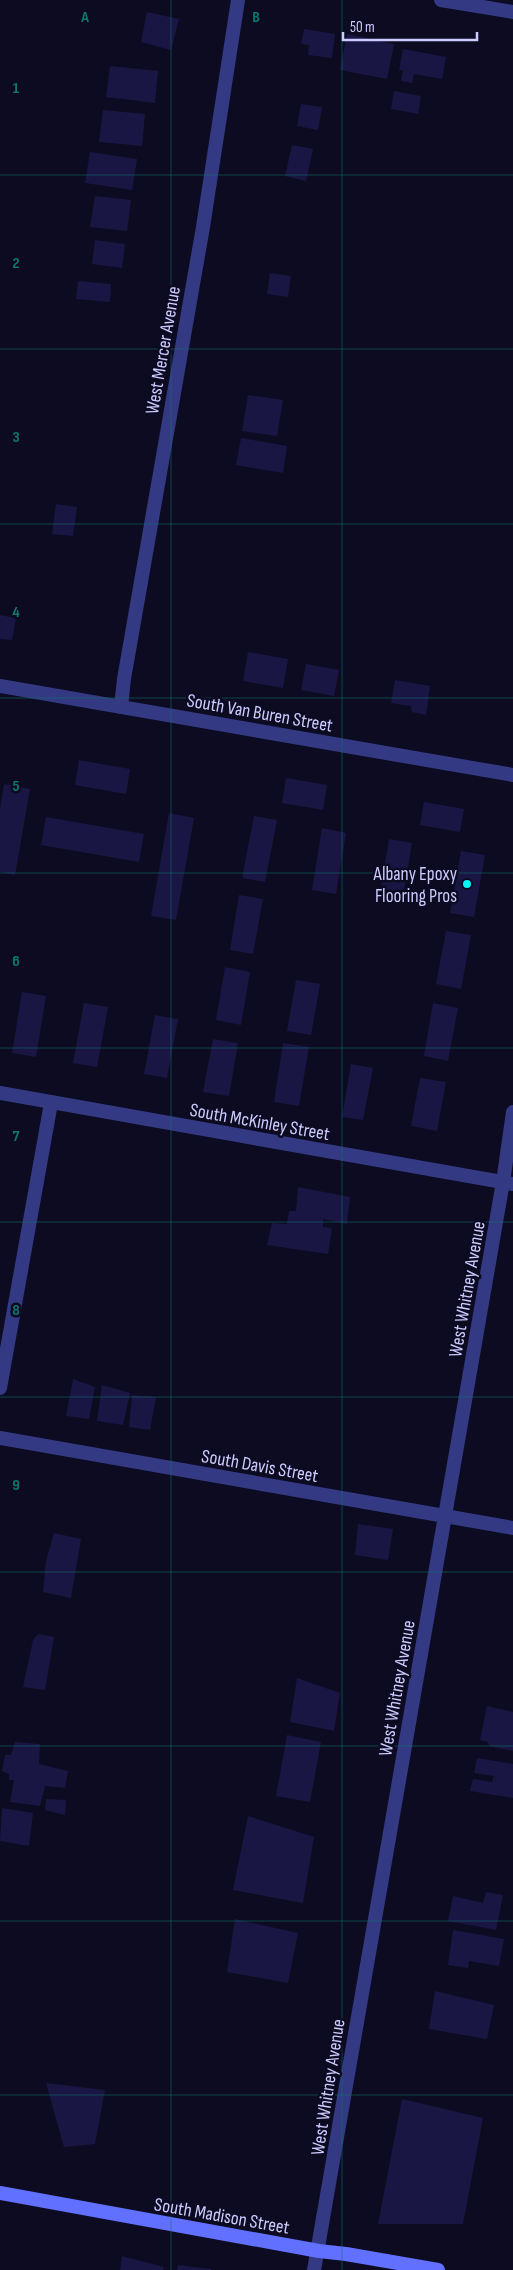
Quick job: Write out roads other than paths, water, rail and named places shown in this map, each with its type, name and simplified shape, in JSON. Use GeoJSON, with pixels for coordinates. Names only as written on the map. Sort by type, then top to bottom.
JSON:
{"type":"FeatureCollection","features":[{"type":"Feature","properties":{"kind":"main road","name":"South Madison Street"},"geometry":{"type":"LineString","coordinates":[[0,2193],[319,2251],[438,2270]]}},
{"type":"Feature","properties":{"kind":"street","name":"West Mercer Avenue"},"geometry":{"type":"LineString","coordinates":[[121,707],[124,678],[202,227],[238,0]]}},
{"type":"Feature","properties":{"kind":"street"},"geometry":{"type":"LineString","coordinates":[[441,0],[513,12]]}},
{"type":"Feature","properties":{"kind":"street","name":"South Van Buren Street"},"geometry":{"type":"LineString","coordinates":[[0,686],[513,775]]}},
{"type":"Feature","properties":{"kind":"street","name":"South McKinley Street"},"geometry":{"type":"LineString","coordinates":[[0,1093],[508,1183]]}},
{"type":"Feature","properties":{"kind":"street"},"geometry":{"type":"LineString","coordinates":[[0,1388],[51,1103]]}},
{"type":"Feature","properties":{"kind":"street","name":"West Whitney Avenue"},"geometry":{"type":"LineString","coordinates":[[314,2270],[319,2251],[376,1907],[508,1183],[513,1112]]}},
{"type":"Feature","properties":{"kind":"street","name":"South Davis Street"},"geometry":{"type":"LineString","coordinates":[[0,1438],[513,1528]]}},
{"type":"Feature","properties":{"kind":"place","name":"Albany Epoxy Flooring Pros"},"geometry":{"type":"Point","coordinates":[467,884]}}]}
